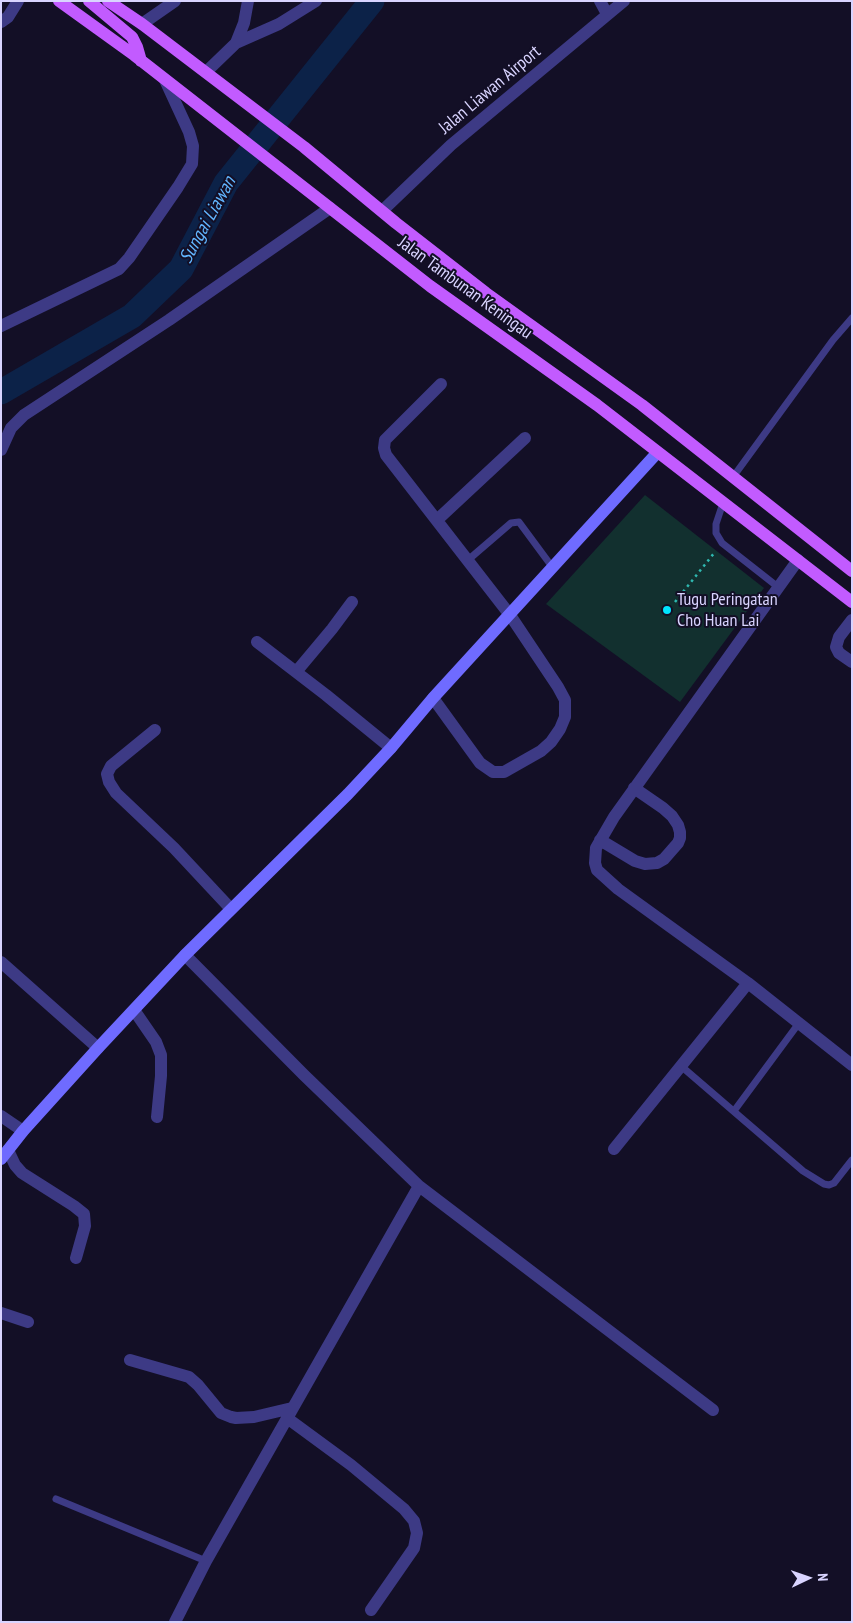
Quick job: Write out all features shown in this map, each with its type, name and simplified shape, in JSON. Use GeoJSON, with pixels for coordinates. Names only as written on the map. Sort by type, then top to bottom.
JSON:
{"type":"FeatureCollection","features":[{"type":"Feature","properties":{"kind":"main road","name":"Jalan Tambunan Keningau"},"geometry":{"type":"LineString","coordinates":[[59,1],[225,125],[430,286],[597,405],[852,602]]}},
{"type":"Feature","properties":{"kind":"main road"},"geometry":{"type":"LineString","coordinates":[[89,1],[132,37],[141,61]]}},
{"type":"Feature","properties":{"kind":"main road","name":"Jalan Tambunan Keningau"},"geometry":{"type":"LineString","coordinates":[[108,1],[142,24],[242,99],[486,293],[642,405],[852,571]]}},
{"type":"Feature","properties":{"kind":"street"},"geometry":{"type":"LineString","coordinates":[[1,22],[8,17],[18,1]]}},
{"type":"Feature","properties":{"kind":"street"},"geometry":{"type":"LineString","coordinates":[[142,24],[175,1]]}},
{"type":"Feature","properties":{"kind":"street"},"geometry":{"type":"LineString","coordinates":[[236,43],[244,23],[248,1]]}},
{"type":"Feature","properties":{"kind":"street"},"geometry":{"type":"LineString","coordinates":[[206,72],[236,43],[280,24],[316,1]]}},
{"type":"Feature","properties":{"kind":"street"},"geometry":{"type":"LineString","coordinates":[[600,1],[607,14]]}},
{"type":"Feature","properties":{"kind":"street","name":"Jalan Liawan Airport"},"geometry":{"type":"LineString","coordinates":[[382,211],[451,145],[624,1]]}},
{"type":"Feature","properties":{"kind":"street"},"geometry":{"type":"LineString","coordinates":[[1,326],[119,269],[129,258],[178,187],[192,164],[193,146],[189,132],[165,80]]}},
{"type":"Feature","properties":{"kind":"street"},"geometry":{"type":"LineString","coordinates":[[1,450],[10,428],[24,415],[169,320],[330,208]]}},
{"type":"Feature","properties":{"kind":"street"},"geometry":{"type":"LineString","coordinates":[[433,698],[480,763],[493,772],[504,772],[514,768],[541,751],[551,742],[560,729],[565,717],[564,700],[553,679],[510,615],[386,455],[384,448],[385,440],[442,384]]}},
{"type":"Feature","properties":{"kind":"street"},"geometry":{"type":"LineString","coordinates":[[437,520],[525,438]]}},
{"type":"Feature","properties":{"kind":"street"},"geometry":{"type":"LineString","coordinates":[[76,1258],[85,1226],[84,1214],[22,1173],[5,1154],[98,1048],[185,955],[348,794],[391,748],[433,698],[554,568],[657,453]]}},
{"type":"Feature","properties":{"kind":"street"},"geometry":{"type":"LineString","coordinates":[[798,560],[634,788],[600,840],[594,856],[596,870],[618,889],[748,983],[852,1064]]}},
{"type":"Feature","properties":{"kind":"street"},"geometry":{"type":"LineString","coordinates":[[296,672],[320,645],[352,602]]}},
{"type":"Feature","properties":{"kind":"street"},"geometry":{"type":"LineString","coordinates":[[852,620],[839,637],[836,647],[840,653],[852,662]]}},
{"type":"Feature","properties":{"kind":"street"},"geometry":{"type":"LineString","coordinates":[[257,642],[391,748]]}},
{"type":"Feature","properties":{"kind":"street"},"geometry":{"type":"LineString","coordinates":[[155,730],[111,766],[107,774],[108,782],[116,793],[174,848],[231,909]]}},
{"type":"Feature","properties":{"kind":"street"},"geometry":{"type":"LineString","coordinates":[[600,840],[635,861],[645,864],[658,863],[678,843],[680,832],[672,816],[634,788]]}},
{"type":"Feature","properties":{"kind":"street"},"geometry":{"type":"LineString","coordinates":[[185,955],[304,1075],[419,1186],[713,1410]]}},
{"type":"Feature","properties":{"kind":"street"},"geometry":{"type":"LineString","coordinates":[[1,962],[98,1048]]}},
{"type":"Feature","properties":{"kind":"street"},"geometry":{"type":"LineString","coordinates":[[614,1149],[748,983]]}},
{"type":"Feature","properties":{"kind":"street"},"geometry":{"type":"LineString","coordinates":[[134,1010],[156,1042],[161,1055],[162,1076],[157,1117]]}},
{"type":"Feature","properties":{"kind":"street"},"geometry":{"type":"LineString","coordinates":[[1,1116],[23,1132]]}},
{"type":"Feature","properties":{"kind":"street"},"geometry":{"type":"LineString","coordinates":[[175,1622],[206,1561],[419,1186]]}},
{"type":"Feature","properties":{"kind":"street"},"geometry":{"type":"LineString","coordinates":[[1,1313],[28,1322]]}},
{"type":"Feature","properties":{"kind":"street"},"geometry":{"type":"LineString","coordinates":[[130,1360],[189,1377],[221,1413],[231,1417],[244,1418],[290,1413],[404,1509],[414,1522],[417,1533],[414,1548],[372,1610]]}},
{"type":"Feature","properties":{"kind":"lane"},"geometry":{"type":"LineString","coordinates":[[732,477],[833,340],[852,318]]}},
{"type":"Feature","properties":{"kind":"lane"},"geometry":{"type":"LineString","coordinates":[[723,503],[716,524],[716,533],[722,542],[778,587]]}},
{"type":"Feature","properties":{"kind":"lane"},"geometry":{"type":"LineString","coordinates":[[468,560],[506,527],[512,523],[519,522],[554,568]]}},
{"type":"Feature","properties":{"kind":"lane"},"geometry":{"type":"LineString","coordinates":[[734,1111],[799,1023]]}},
{"type":"Feature","properties":{"kind":"lane"},"geometry":{"type":"LineString","coordinates":[[681,1066],[802,1172],[824,1184],[834,1183],[852,1160]]}},
{"type":"Feature","properties":{"kind":"lane"},"geometry":{"type":"LineString","coordinates":[[56,1499],[206,1561]]}},
{"type":"Feature","properties":{"kind":"path"},"geometry":{"type":"LineString","coordinates":[[675,602],[722,542]]}},
{"type":"Feature","properties":{"kind":"green space"},"geometry":{"type":"Polygon","coordinates":[[[645,495],[764,588],[680,702],[546,604],[645,495]]]}},
{"type":"Feature","properties":{"kind":"waterway","name":"Sungai Liawan"},"geometry":{"type":"LineString","coordinates":[[1,392],[132,316],[181,269],[226,183],[372,1]]}},
{"type":"Feature","properties":{"kind":"place","name":"Tugu Peringatan Cho Huan Lai"},"geometry":{"type":"Point","coordinates":[667,610]}}]}
